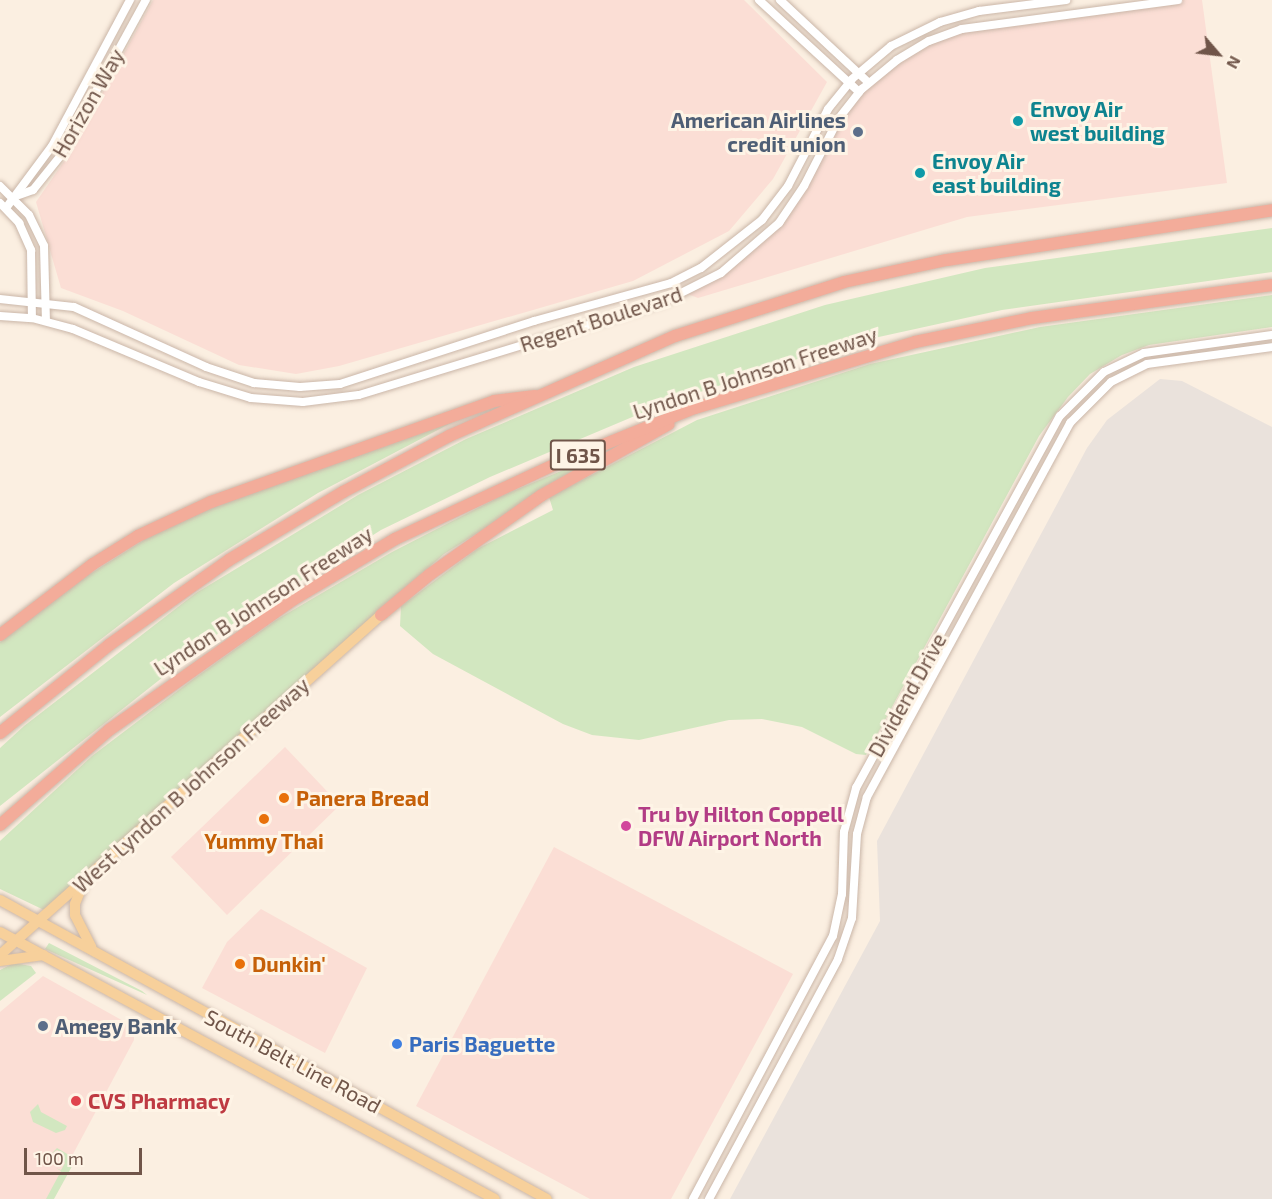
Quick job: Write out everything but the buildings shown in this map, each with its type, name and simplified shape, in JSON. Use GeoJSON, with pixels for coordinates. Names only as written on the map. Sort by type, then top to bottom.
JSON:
{"type":"FeatureCollection","features":[{"type":"Feature","properties":{"kind":"highway"},"geometry":{"type":"LineString","coordinates":[[0,733],[109,645],[229,560],[343,492],[449,436],[550,394],[675,336],[844,282],[1066,239],[1272,210]]}},
{"type":"Feature","properties":{"kind":"highway","name":"Lyndon B Johnson Freeway"},"geometry":{"type":"LineString","coordinates":[[0,825],[60,770],[155,695],[343,570],[395,539],[502,489],[695,408],[801,374],[972,329],[1272,285]]}},
{"type":"Feature","properties":{"kind":"highway"},"geometry":{"type":"LineString","coordinates":[[0,635],[93,564],[138,536],[211,501],[494,401],[550,394]]}},
{"type":"Feature","properties":{"kind":"highway"},"geometry":{"type":"LineString","coordinates":[[381,615],[429,574],[542,495],[622,454],[695,408]]}},
{"type":"Feature","properties":{"kind":"main road","name":"West Lyndon B Johnson Freeway"},"geometry":{"type":"LineString","coordinates":[[0,955],[381,615]]}},
{"type":"Feature","properties":{"kind":"main road"},"geometry":{"type":"LineString","coordinates":[[84,881],[75,904],[75,915],[93,949]]}},
{"type":"Feature","properties":{"kind":"main road","name":"South Belt Line Road"},"geometry":{"type":"LineString","coordinates":[[0,900],[547,1199]]}},
{"type":"Feature","properties":{"kind":"main road","name":"South Belt Line Road"},"geometry":{"type":"LineString","coordinates":[[0,932],[495,1199]]}},
{"type":"Feature","properties":{"kind":"main road"},"geometry":{"type":"LineString","coordinates":[[0,961],[44,955]]}},
{"type":"Feature","properties":{"kind":"street","name":"Horizon Way"},"geometry":{"type":"LineString","coordinates":[[17,197],[20,186],[52,146],[130,0]]}},
{"type":"Feature","properties":{"kind":"street","name":"Horizon Way"},"geometry":{"type":"LineString","coordinates":[[3,205],[33,190],[61,155],[146,0]]}},
{"type":"Feature","properties":{"kind":"street"},"geometry":{"type":"LineString","coordinates":[[759,0],[859,92]]}},
{"type":"Feature","properties":{"kind":"street"},"geometry":{"type":"LineString","coordinates":[[780,0],[868,82]]}},
{"type":"Feature","properties":{"kind":"street","name":"Regent Boulevard"},"geometry":{"type":"LineString","coordinates":[[0,299],[47,301],[113,322],[232,377],[276,386],[340,384],[534,321],[671,283],[707,265],[745,237],[770,210],[801,163],[828,109],[849,82],[904,38],[940,22],[980,11],[1066,0]]}},
{"type":"Feature","properties":{"kind":"street","name":"Regent Boulevard"},"geometry":{"type":"LineString","coordinates":[[0,316],[46,321],[199,382],[251,398],[303,402],[359,394],[663,302],[707,281],[748,253],[779,223],[804,186],[839,118],[859,92],[868,82],[913,50],[963,29],[1178,0]]}},
{"type":"Feature","properties":{"kind":"street"},"geometry":{"type":"LineString","coordinates":[[107,45],[118,52]]}},
{"type":"Feature","properties":{"kind":"street"},"geometry":{"type":"LineString","coordinates":[[0,186],[17,197],[29,215],[44,246],[46,321]]}},
{"type":"Feature","properties":{"kind":"street"},"geometry":{"type":"LineString","coordinates":[[3,205],[19,223],[31,250],[32,318]]}},
{"type":"Feature","properties":{"kind":"street","name":"Dividend Drive"},"geometry":{"type":"LineString","coordinates":[[693,1199],[833,936],[842,894],[847,813],[856,788],[1060,416],[1104,372],[1144,352],[1272,335]]}},
{"type":"Feature","properties":{"kind":"street"},"geometry":{"type":"LineString","coordinates":[[1259,337],[1261,348]]}},
{"type":"Feature","properties":{"kind":"street","name":"Dividend Drive"},"geometry":{"type":"LineString","coordinates":[[709,1199],[846,940],[854,896],[857,834],[867,797],[1070,423],[1110,382],[1147,364],[1272,347]]}},
{"type":"Feature","properties":{"kind":"street"},"geometry":{"type":"LineString","coordinates":[[776,1046],[788,1052]]}},
{"type":"Feature","properties":{"kind":"shaded area"},"geometry":{"type":"Polygon","coordinates":[[[153,0],[744,0],[827,82],[773,179],[729,231],[633,281],[339,366],[296,374],[239,365],[123,311],[61,288],[36,202],[69,154],[153,0]]]}},
{"type":"Feature","properties":{"kind":"shaded area"},"geometry":{"type":"Polygon","coordinates":[[[1178,0],[1202,0],[1227,183],[967,217],[698,298],[685,293],[707,281],[779,223],[832,129],[868,82],[940,36],[1178,0]]]}},
{"type":"Feature","properties":{"kind":"shaded area"},"geometry":{"type":"Polygon","coordinates":[[[1160,379],[1182,381],[1272,427],[1272,1199],[730,1199],[880,921],[877,841],[1087,448],[1107,420],[1160,379]]]}},
{"type":"Feature","properties":{"kind":"shaded area"},"geometry":{"type":"Polygon","coordinates":[[[285,747],[340,805],[227,915],[171,857],[285,747]]]}},
{"type":"Feature","properties":{"kind":"shaded area"},"geometry":{"type":"Polygon","coordinates":[[[554,847],[793,974],[671,1199],[590,1199],[416,1106],[554,847]]]}},
{"type":"Feature","properties":{"kind":"shaded area"},"geometry":{"type":"Polygon","coordinates":[[[261,909],[367,968],[325,1053],[202,988],[227,942],[261,909]]]}},
{"type":"Feature","properties":{"kind":"shaded area"},"geometry":{"type":"Polygon","coordinates":[[[43,976],[134,1027],[134,1040],[49,1199],[0,1199],[0,1012],[43,976]]]}},
{"type":"Feature","properties":{"kind":"green space"},"geometry":{"type":"Polygon","coordinates":[[[1272,228],[1272,272],[1002,310],[833,347],[656,407],[490,477],[381,530],[220,632],[0,806],[0,748],[24,726],[196,593],[358,495],[466,439],[634,367],[825,305],[985,268],[1272,228]]]}},
{"type":"Feature","properties":{"kind":"green space"},"geometry":{"type":"Polygon","coordinates":[[[1272,295],[1272,327],[1149,345],[1122,355],[1090,374],[1068,397],[1039,436],[866,755],[856,754],[802,727],[762,719],[729,720],[639,740],[592,735],[563,724],[433,654],[400,626],[401,606],[477,549],[553,510],[549,497],[697,420],[870,364],[1040,327],[1272,295]]]}},
{"type":"Feature","properties":{"kind":"green space"},"geometry":{"type":"Polygon","coordinates":[[[449,419],[451,423],[318,493],[174,583],[0,717],[0,642],[74,584],[147,538],[204,511],[449,419]]]}},
{"type":"Feature","properties":{"kind":"green space"},"geometry":{"type":"Polygon","coordinates":[[[607,452],[444,554],[44,910],[0,889],[0,841],[92,756],[192,680],[276,620],[392,552],[501,496],[607,452]]]}},
{"type":"Feature","properties":{"kind":"green space"},"geometry":{"type":"Polygon","coordinates":[[[49,943],[142,991],[147,995],[45,949],[49,943]]]}},
{"type":"Feature","properties":{"kind":"green space"},"geometry":{"type":"Polygon","coordinates":[[[14,963],[31,966],[36,973],[0,1001],[0,970],[14,963]]]}},
{"type":"Feature","properties":{"kind":"green space"},"geometry":{"type":"Polygon","coordinates":[[[38,1104],[41,1112],[67,1126],[65,1130],[56,1133],[33,1122],[30,1112],[38,1104]]]}},
{"type":"Feature","properties":{"kind":"green space"},"geometry":{"type":"Polygon","coordinates":[[[57,1148],[76,1159],[54,1199],[46,1199],[61,1171],[56,1168],[61,1170],[65,1163],[60,1159],[63,1153],[57,1150],[51,1154],[57,1148]]]}},
{"type":"Feature","properties":{"kind":"place","name":"Envoy Air west building"},"geometry":{"type":"Point","coordinates":[1018,121]}},
{"type":"Feature","properties":{"kind":"place","name":"American Airlines credit union"},"geometry":{"type":"Point","coordinates":[858,132]}},
{"type":"Feature","properties":{"kind":"place","name":"Envoy Air east building"},"geometry":{"type":"Point","coordinates":[920,173]}},
{"type":"Feature","properties":{"kind":"place","name":"Panera Bread"},"geometry":{"type":"Point","coordinates":[284,798]}},
{"type":"Feature","properties":{"kind":"place","name":"Yummy Thai"},"geometry":{"type":"Point","coordinates":[264,819]}},
{"type":"Feature","properties":{"kind":"place","name":"Tru by Hilton Coppell DFW Airport North"},"geometry":{"type":"Point","coordinates":[626,826]}},
{"type":"Feature","properties":{"kind":"place","name":"Dunkin'"},"geometry":{"type":"Point","coordinates":[240,964]}},
{"type":"Feature","properties":{"kind":"place","name":"Amegy Bank"},"geometry":{"type":"Point","coordinates":[43,1026]}},
{"type":"Feature","properties":{"kind":"place","name":"Paris Baguette"},"geometry":{"type":"Point","coordinates":[397,1044]}},
{"type":"Feature","properties":{"kind":"place","name":"CVS Pharmacy"},"geometry":{"type":"Point","coordinates":[76,1101]}}]}
